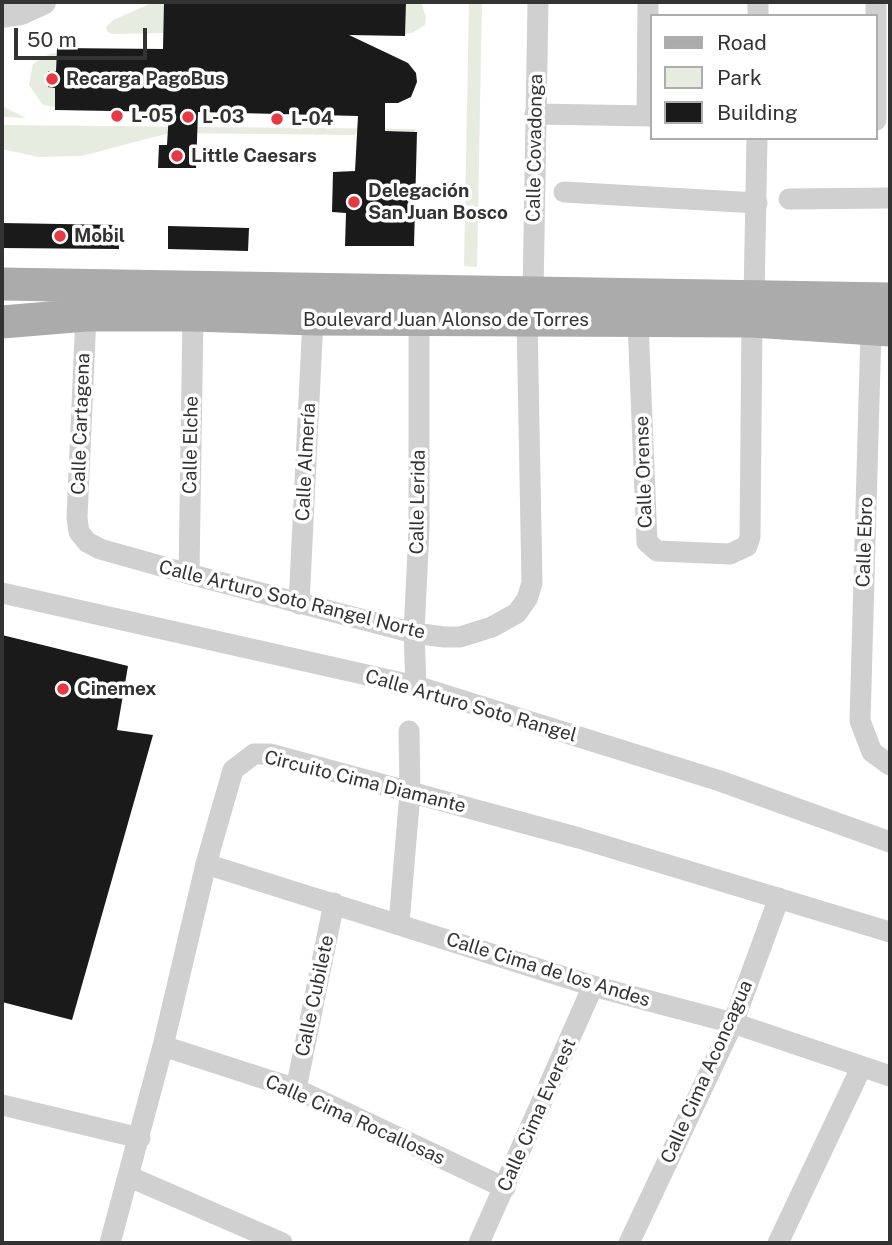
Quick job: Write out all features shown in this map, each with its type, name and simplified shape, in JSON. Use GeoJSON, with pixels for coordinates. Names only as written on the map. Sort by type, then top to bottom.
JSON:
{"type":"FeatureCollection","features":[{"type":"Feature","properties":{"kind":"main road","name":"Boulevard Juan Alonso de Torres"},"geometry":{"type":"LineString","coordinates":[[2,284],[440,290],[530,307],[638,321],[890,299]]}},
{"type":"Feature","properties":{"kind":"main road","name":"Boulevard Juan Alonso de Torres"},"geometry":{"type":"LineString","coordinates":[[2,322],[86,315],[419,318],[530,307],[753,309],[881,330]]}},
{"type":"Feature","properties":{"kind":"street","name":"Calle Covadonga"},"geometry":{"type":"LineString","coordinates":[[531,583],[530,307],[538,2]]}},
{"type":"Feature","properties":{"kind":"street"},"geometry":{"type":"LineString","coordinates":[[535,114],[650,116],[648,2]]}},
{"type":"Feature","properties":{"kind":"street","name":"Calle Orense"},"geometry":{"type":"LineString","coordinates":[[638,321],[647,542],[657,551],[730,554],[747,546],[750,537],[757,140]]}},
{"type":"Feature","properties":{"kind":"street"},"geometry":{"type":"LineString","coordinates":[[564,192],[757,203]]}},
{"type":"Feature","properties":{"kind":"street"},"geometry":{"type":"LineString","coordinates":[[789,199],[890,198]]}},
{"type":"Feature","properties":{"kind":"street","name":"Calle Cartagena"},"geometry":{"type":"LineString","coordinates":[[79,532],[86,315]]}},
{"type":"Feature","properties":{"kind":"street","name":"Calle Elche"},"geometry":{"type":"LineString","coordinates":[[189,575],[193,315]]}},
{"type":"Feature","properties":{"kind":"street","name":"Calle Lerida"},"geometry":{"type":"LineString","coordinates":[[416,686],[414,633],[419,529],[419,318]]}},
{"type":"Feature","properties":{"kind":"street","name":"Calle Almería"},"geometry":{"type":"LineString","coordinates":[[299,604],[313,319]]}},
{"type":"Feature","properties":{"kind":"street","name":"Calle Ebro"},"geometry":{"type":"LineString","coordinates":[[881,330],[860,721],[872,752],[890,765]]}},
{"type":"Feature","properties":{"kind":"street","name":"Calle Arturo Soto Rangel Norte"},"geometry":{"type":"LineString","coordinates":[[79,532],[87,542],[100,549],[189,575],[414,633],[460,637],[492,627],[517,613],[527,599],[531,583]]}},
{"type":"Feature","properties":{"kind":"street","name":"Calle Arturo Soto Rangel"},"geometry":{"type":"LineString","coordinates":[[2,593],[416,686],[720,781],[890,842]]}},
{"type":"Feature","properties":{"kind":"street"},"geometry":{"type":"LineString","coordinates":[[399,923],[410,793],[409,731]]}},
{"type":"Feature","properties":{"kind":"street","name":"Circuito Cima Diamante"},"geometry":{"type":"LineString","coordinates":[[110,1243],[130,1177],[163,1046],[205,864],[233,770],[254,754],[270,754],[579,838],[890,932]]}},
{"type":"Feature","properties":{"kind":"street","name":"Calle Cima de los Andes"},"geometry":{"type":"LineString","coordinates":[[205,864],[593,986],[733,1023],[890,1076]]}},
{"type":"Feature","properties":{"kind":"street","name":"Calle Cima Aconcagua"},"geometry":{"type":"LineString","coordinates":[[629,1243],[733,1023],[779,898]]}},
{"type":"Feature","properties":{"kind":"street","name":"Calle Cubilete"},"geometry":{"type":"LineString","coordinates":[[296,1089],[334,903]]}},
{"type":"Feature","properties":{"kind":"street","name":"Calle Cima Everest"},"geometry":{"type":"LineString","coordinates":[[479,1243],[593,986]]}},
{"type":"Feature","properties":{"kind":"street","name":"Calle Cima Rocallosas"},"geometry":{"type":"LineString","coordinates":[[163,1046],[296,1089],[505,1188]]}},
{"type":"Feature","properties":{"kind":"street"},"geometry":{"type":"LineString","coordinates":[[778,1243],[861,1068]]}},
{"type":"Feature","properties":{"kind":"street"},"geometry":{"type":"LineString","coordinates":[[2,1105],[139,1138]]}},
{"type":"Feature","properties":{"kind":"street"},"geometry":{"type":"LineString","coordinates":[[130,1177],[282,1243]]}},
{"type":"Feature","properties":{"kind":"green space"},"geometry":{"type":"Polygon","coordinates":[[[154,2],[164,2],[164,33],[112,34],[107,31],[106,27],[113,20],[154,2]]]}},
{"type":"Feature","properties":{"kind":"green space"},"geometry":{"type":"Polygon","coordinates":[[[406,2],[421,2],[426,17],[425,25],[405,34],[406,2]]]}},
{"type":"Feature","properties":{"kind":"green space"},"geometry":{"type":"Polygon","coordinates":[[[469,2],[482,2],[477,267],[464,266],[469,2]]]}},
{"type":"Feature","properties":{"kind":"green space"},"geometry":{"type":"Polygon","coordinates":[[[51,53],[56,53],[55,107],[43,105],[29,85],[33,64],[51,53]]]}},
{"type":"Feature","properties":{"kind":"green space"},"geometry":{"type":"Polygon","coordinates":[[[2,106],[26,118],[4,117],[4,125],[416,129],[415,132],[357,130],[356,135],[170,133],[81,156],[38,157],[2,149],[2,106]]]}},
{"type":"Feature","properties":{"kind":"building"},"geometry":{"type":"Polygon","coordinates":[[[164,2],[406,2],[405,36],[349,35],[408,63],[416,73],[417,82],[411,97],[398,103],[385,103],[385,131],[417,132],[414,246],[345,246],[346,213],[332,212],[333,172],[355,171],[358,116],[198,112],[196,168],[158,168],[159,145],[167,145],[169,112],[55,110],[55,88],[48,87],[48,71],[56,71],[57,48],[163,49],[164,2]]]}},
{"type":"Feature","properties":{"kind":"building","name":"Mobil"},"geometry":{"type":"Polygon","coordinates":[[[2,223],[119,225],[119,249],[2,248],[2,223]]]}},
{"type":"Feature","properties":{"kind":"building","name":"Mobil"},"geometry":{"type":"Polygon","coordinates":[[[168,226],[249,228],[248,251],[168,249],[168,226]]]}},
{"type":"Feature","properties":{"kind":"building"},"geometry":{"type":"Polygon","coordinates":[[[2,635],[128,666],[117,730],[153,735],[72,1020],[2,1002],[2,635]]]}},
{"type":"Feature","properties":{"kind":"place","name":"Recarga PagoBus"},"geometry":{"type":"Point","coordinates":[52,79]}},
{"type":"Feature","properties":{"kind":"place","name":"L-05"},"geometry":{"type":"Point","coordinates":[117,116]}},
{"type":"Feature","properties":{"kind":"place","name":"L-03"},"geometry":{"type":"Point","coordinates":[188,117]}},
{"type":"Feature","properties":{"kind":"place","name":"L-04"},"geometry":{"type":"Point","coordinates":[277,119]}},
{"type":"Feature","properties":{"kind":"place","name":"Little Caesars"},"geometry":{"type":"Point","coordinates":[177,156]}},
{"type":"Feature","properties":{"kind":"place","name":"Delegación San Juan Bosco"},"geometry":{"type":"Point","coordinates":[354,202]}},
{"type":"Feature","properties":{"kind":"place","name":"Mobil"},"geometry":{"type":"Point","coordinates":[60,236]}},
{"type":"Feature","properties":{"kind":"place","name":"Cinemex"},"geometry":{"type":"Point","coordinates":[63,689]}}]}
